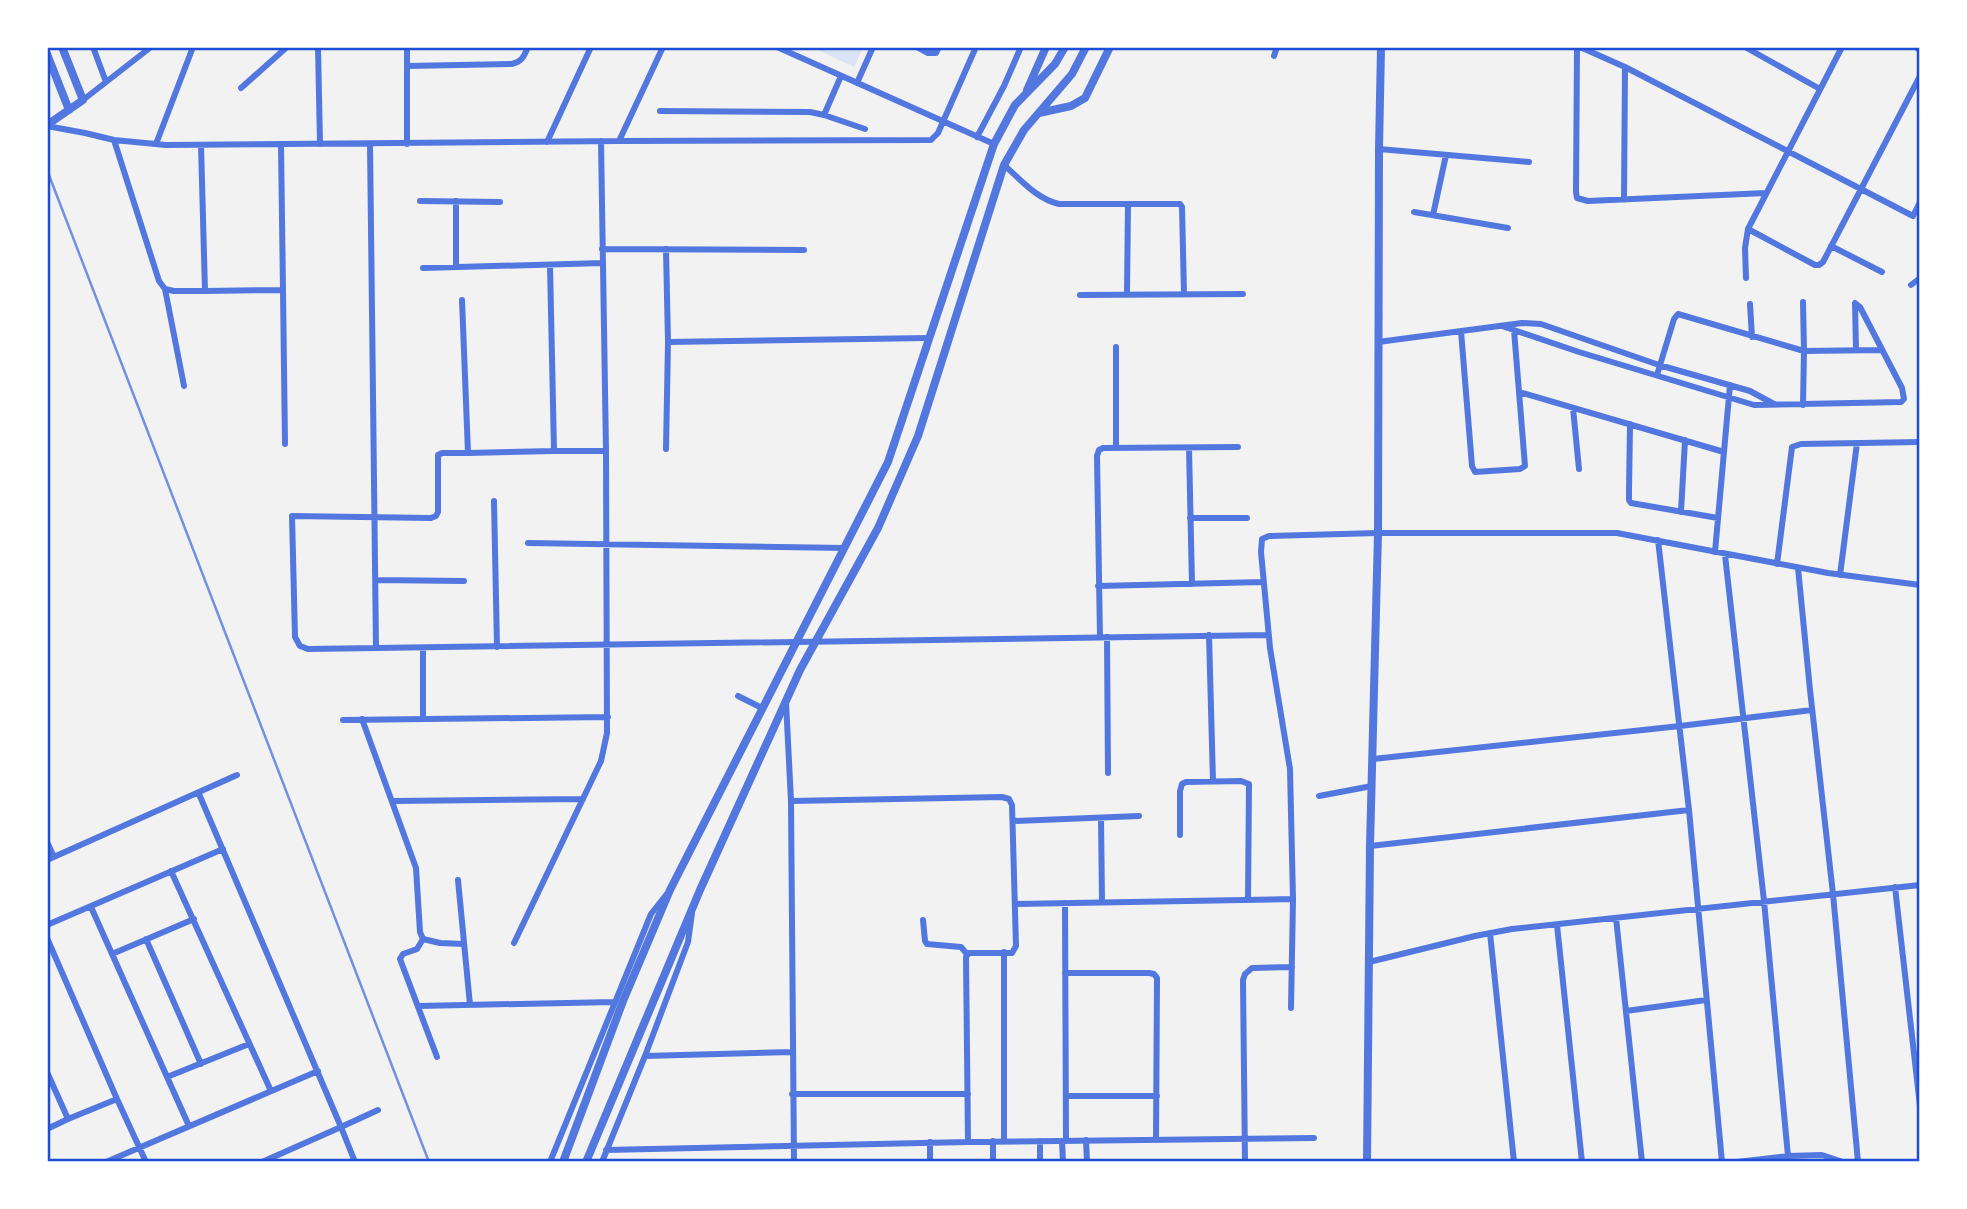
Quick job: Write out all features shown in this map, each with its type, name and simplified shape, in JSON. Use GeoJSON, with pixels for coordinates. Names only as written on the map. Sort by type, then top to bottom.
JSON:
{"type":"FeatureCollection","features":[{"type":"Feature","properties":{"kind":"street"},"geometry":{"type":"LineString","coordinates":[[62,47],[83,100]]}},
{"type":"Feature","properties":{"kind":"street"},"geometry":{"type":"LineString","coordinates":[[93,47],[106,82]]}},
{"type":"Feature","properties":{"kind":"street"},"geometry":{"type":"LineString","coordinates":[[47,126],[151,47]]}},
{"type":"Feature","properties":{"kind":"street"},"geometry":{"type":"LineString","coordinates":[[156,144],[193,47]]}},
{"type":"Feature","properties":{"kind":"street"},"geometry":{"type":"LineString","coordinates":[[241,88],[287,47]]}},
{"type":"Feature","properties":{"kind":"street"},"geometry":{"type":"LineString","coordinates":[[318,47],[320,144]]}},
{"type":"Feature","properties":{"kind":"street"},"geometry":{"type":"LineString","coordinates":[[407,47],[407,144]]}},
{"type":"Feature","properties":{"kind":"street"},"geometry":{"type":"LineString","coordinates":[[407,66],[512,64],[523,58],[528,47]]}},
{"type":"Feature","properties":{"kind":"street"},"geometry":{"type":"LineString","coordinates":[[547,142],[591,47]]}},
{"type":"Feature","properties":{"kind":"street"},"geometry":{"type":"LineString","coordinates":[[619,141],[663,47]]}},
{"type":"Feature","properties":{"kind":"street"},"geometry":{"type":"LineString","coordinates":[[777,47],[994,144]]}},
{"type":"Feature","properties":{"kind":"street"},"geometry":{"type":"LineString","coordinates":[[857,83],[873,47]]}},
{"type":"Feature","properties":{"kind":"street"},"geometry":{"type":"LineString","coordinates":[[917,47],[932,54],[936,53],[939,47]]}},
{"type":"Feature","properties":{"kind":"street"},"geometry":{"type":"LineString","coordinates":[[47,126],[114,140],[201,145],[924,141],[934,137],[943,122],[976,49],[965,47]]}},
{"type":"Feature","properties":{"kind":"street"},"geometry":{"type":"LineString","coordinates":[[977,137],[1021,47]]}},
{"type":"Feature","properties":{"kind":"street"},"geometry":{"type":"LineString","coordinates":[[1026,92],[1046,47]]}},
{"type":"Feature","properties":{"kind":"street"},"geometry":{"type":"LineString","coordinates":[[563,1162],[623,1001],[670,890],[888,462],[994,144],[1015,105],[1055,64],[1065,47]]}},
{"type":"Feature","properties":{"kind":"street"},"geometry":{"type":"LineString","coordinates":[[586,1162],[694,904],[786,701],[813,643],[878,528],[918,436],[1004,164],[1024,130],[1072,74],[1086,47]]}},
{"type":"Feature","properties":{"kind":"street"},"geometry":{"type":"LineString","coordinates":[[1039,113],[1071,106],[1085,98],[1110,47]]}},
{"type":"Feature","properties":{"kind":"street"},"geometry":{"type":"LineString","coordinates":[[1274,56],[1277,47]]}},
{"type":"Feature","properties":{"kind":"street"},"geometry":{"type":"LineString","coordinates":[[1367,1162],[1370,846],[1378,533],[1381,47]]}},
{"type":"Feature","properties":{"kind":"street"},"geometry":{"type":"LineString","coordinates":[[1766,194],[1588,201],[1577,198],[1578,47],[1625,67],[1920,221]]}},
{"type":"Feature","properties":{"kind":"street"},"geometry":{"type":"LineString","coordinates":[[1745,47],[1820,89]]}},
{"type":"Feature","properties":{"kind":"street"},"geometry":{"type":"LineString","coordinates":[[1746,278],[1745,248],[1748,229],[1842,47]]}},
{"type":"Feature","properties":{"kind":"street"},"geometry":{"type":"LineString","coordinates":[[1914,47],[1920,50]]}},
{"type":"Feature","properties":{"kind":"street"},"geometry":{"type":"LineString","coordinates":[[47,54],[69,110]]}},
{"type":"Feature","properties":{"kind":"street"},"geometry":{"type":"LineString","coordinates":[[1624,200],[1625,67]]}},
{"type":"Feature","properties":{"kind":"street"},"geometry":{"type":"LineString","coordinates":[[824,115],[841,76]]}},
{"type":"Feature","properties":{"kind":"street"},"geometry":{"type":"LineString","coordinates":[[1748,229],[1815,265],[1823,262],[1920,76]]}},
{"type":"Feature","properties":{"kind":"street"},"geometry":{"type":"LineString","coordinates":[[660,111],[797,111],[824,115],[865,129]]}},
{"type":"Feature","properties":{"kind":"street"},"geometry":{"type":"LineString","coordinates":[[114,140],[159,281],[165,289],[184,386]]}},
{"type":"Feature","properties":{"kind":"street"},"geometry":{"type":"LineString","coordinates":[[514,943],[601,761],[605,747],[608,717],[608,645],[601,141]]}},
{"type":"Feature","properties":{"kind":"street"},"geometry":{"type":"LineString","coordinates":[[370,144],[376,648]]}},
{"type":"Feature","properties":{"kind":"street"},"geometry":{"type":"LineString","coordinates":[[201,145],[205,291]]}},
{"type":"Feature","properties":{"kind":"street"},"geometry":{"type":"LineString","coordinates":[[281,145],[285,444]]}},
{"type":"Feature","properties":{"kind":"street"},"geometry":{"type":"LineString","coordinates":[[1379,149],[1530,162]]}},
{"type":"Feature","properties":{"kind":"street"},"geometry":{"type":"LineString","coordinates":[[1433,215],[1446,155]]}},
{"type":"Feature","properties":{"kind":"street"},"geometry":{"type":"LineString","coordinates":[[1004,164],[1047,201],[1073,205],[1175,203],[1182,207],[1184,294]]}},
{"type":"Feature","properties":{"kind":"street"},"geometry":{"type":"LineString","coordinates":[[420,201],[500,202]]}},
{"type":"Feature","properties":{"kind":"street"},"geometry":{"type":"LineString","coordinates":[[456,201],[456,267]]}},
{"type":"Feature","properties":{"kind":"street"},"geometry":{"type":"LineString","coordinates":[[1913,216],[1920,202]]}},
{"type":"Feature","properties":{"kind":"street"},"geometry":{"type":"LineString","coordinates":[[1127,295],[1128,204]]}},
{"type":"Feature","properties":{"kind":"street"},"geometry":{"type":"LineString","coordinates":[[1414,212],[1508,228]]}},
{"type":"Feature","properties":{"kind":"street"},"geometry":{"type":"LineString","coordinates":[[1831,246],[1882,272]]}},
{"type":"Feature","properties":{"kind":"street"},"geometry":{"type":"LineString","coordinates":[[602,248],[804,250]]}},
{"type":"Feature","properties":{"kind":"street"},"geometry":{"type":"LineString","coordinates":[[666,248],[666,449]]}},
{"type":"Feature","properties":{"kind":"street"},"geometry":{"type":"LineString","coordinates":[[423,268],[603,263]]}},
{"type":"Feature","properties":{"kind":"street"},"geometry":{"type":"LineString","coordinates":[[550,265],[554,451]]}},
{"type":"Feature","properties":{"kind":"street"},"geometry":{"type":"LineString","coordinates":[[1911,285],[1920,278]]}},
{"type":"Feature","properties":{"kind":"street"},"geometry":{"type":"LineString","coordinates":[[165,289],[283,290]]}},
{"type":"Feature","properties":{"kind":"street"},"geometry":{"type":"LineString","coordinates":[[1080,295],[1243,294]]}},
{"type":"Feature","properties":{"kind":"street"},"geometry":{"type":"LineString","coordinates":[[462,300],[468,453]]}},
{"type":"Feature","properties":{"kind":"street"},"geometry":{"type":"LineString","coordinates":[[1803,302],[1803,405]]}},
{"type":"Feature","properties":{"kind":"street"},"geometry":{"type":"LineString","coordinates":[[1502,326],[1754,405],[1901,402],[1904,399],[1902,388],[1860,307],[1855,303],[1856,350]]}},
{"type":"Feature","properties":{"kind":"street"},"geometry":{"type":"LineString","coordinates":[[1749,304],[1752,337]]}},
{"type":"Feature","properties":{"kind":"street"},"geometry":{"type":"LineString","coordinates":[[1657,375],[1674,319],[1678,314],[1804,351],[1882,350]]}},
{"type":"Feature","properties":{"kind":"street"},"geometry":{"type":"LineString","coordinates":[[1378,342],[1522,323],[1541,324],[1659,365],[1750,391],[1774,404]]}},
{"type":"Feature","properties":{"kind":"street"},"geometry":{"type":"LineString","coordinates":[[1461,331],[1472,466],[1475,472],[1520,470],[1525,466],[1514,330]]}},
{"type":"Feature","properties":{"kind":"street"},"geometry":{"type":"LineString","coordinates":[[668,342],[929,338]]}},
{"type":"Feature","properties":{"kind":"street"},"geometry":{"type":"LineString","coordinates":[[1579,352],[1583,339]]}},
{"type":"Feature","properties":{"kind":"street"},"geometry":{"type":"LineString","coordinates":[[1116,347],[1116,448]]}},
{"type":"Feature","properties":{"kind":"street"},"geometry":{"type":"LineString","coordinates":[[1715,552],[1730,385]]}},
{"type":"Feature","properties":{"kind":"street"},"geometry":{"type":"LineString","coordinates":[[1519,391],[1724,452]]}},
{"type":"Feature","properties":{"kind":"street"},"geometry":{"type":"LineString","coordinates":[[1573,408],[1578,468]]}},
{"type":"Feature","properties":{"kind":"street"},"geometry":{"type":"LineString","coordinates":[[1630,424],[1631,503],[1718,518]]}},
{"type":"Feature","properties":{"kind":"street"},"geometry":{"type":"LineString","coordinates":[[1681,512],[1685,440]]}},
{"type":"Feature","properties":{"kind":"street"},"geometry":{"type":"LineString","coordinates":[[1777,564],[1792,447],[1801,444],[1920,442]]}},
{"type":"Feature","properties":{"kind":"street"},"geometry":{"type":"LineString","coordinates":[[1840,575],[1857,443]]}},
{"type":"Feature","properties":{"kind":"street"},"geometry":{"type":"LineString","coordinates":[[1108,773],[1103,637],[1098,586],[1098,450],[1238,447]]}},
{"type":"Feature","properties":{"kind":"street"},"geometry":{"type":"LineString","coordinates":[[1189,448],[1192,584]]}},
{"type":"Feature","properties":{"kind":"street"},"geometry":{"type":"LineString","coordinates":[[606,450],[442,453],[438,455],[436,516],[292,516],[295,638],[300,646],[308,649],[1269,635]]}},
{"type":"Feature","properties":{"kind":"street"},"geometry":{"type":"LineString","coordinates":[[494,501],[497,647]]}},
{"type":"Feature","properties":{"kind":"street"},"geometry":{"type":"LineString","coordinates":[[1190,518],[1247,518]]}},
{"type":"Feature","properties":{"kind":"street"},"geometry":{"type":"LineString","coordinates":[[1292,1008],[1290,769],[1269,635],[1260,544],[1262,539],[1269,536],[1378,533],[1606,532],[1798,568],[1920,585]]}},
{"type":"Feature","properties":{"kind":"street"},"geometry":{"type":"LineString","coordinates":[[1658,540],[1689,810],[1722,1162]]}},
{"type":"Feature","properties":{"kind":"street"},"geometry":{"type":"LineString","coordinates":[[528,543],[845,548]]}},
{"type":"Feature","properties":{"kind":"street"},"geometry":{"type":"LineString","coordinates":[[1726,555],[1764,901],[1788,1156]]}},
{"type":"Feature","properties":{"kind":"street"},"geometry":{"type":"LineString","coordinates":[[1798,568],[1858,1162]]}},
{"type":"Feature","properties":{"kind":"street"},"geometry":{"type":"LineString","coordinates":[[376,580],[464,581]]}},
{"type":"Feature","properties":{"kind":"street"},"geometry":{"type":"LineString","coordinates":[[1098,586],[1263,582]]}},
{"type":"Feature","properties":{"kind":"street"},"geometry":{"type":"LineString","coordinates":[[1209,635],[1213,781]]}},
{"type":"Feature","properties":{"kind":"street"},"geometry":{"type":"LineString","coordinates":[[423,718],[424,648]]}},
{"type":"Feature","properties":{"kind":"street"},"geometry":{"type":"LineString","coordinates":[[738,696],[762,708]]}},
{"type":"Feature","properties":{"kind":"street"},"geometry":{"type":"LineString","coordinates":[[786,701],[791,801],[794,1162]]}},
{"type":"Feature","properties":{"kind":"street"},"geometry":{"type":"LineString","coordinates":[[1373,759],[1812,710]]}},
{"type":"Feature","properties":{"kind":"street"},"geometry":{"type":"LineString","coordinates":[[343,720],[608,717]]}},
{"type":"Feature","properties":{"kind":"street"},"geometry":{"type":"LineString","coordinates":[[362,719],[416,868],[420,932],[423,939]]}},
{"type":"Feature","properties":{"kind":"street"},"geometry":{"type":"LineString","coordinates":[[47,842],[51,859],[237,775]]}},
{"type":"Feature","properties":{"kind":"street"},"geometry":{"type":"LineString","coordinates":[[1180,835],[1182,784],[1241,780],[1249,784],[1248,900]]}},
{"type":"Feature","properties":{"kind":"street"},"geometry":{"type":"LineString","coordinates":[[1319,796],[1372,786]]}},
{"type":"Feature","properties":{"kind":"street"},"geometry":{"type":"LineString","coordinates":[[199,794],[355,1162]]}},
{"type":"Feature","properties":{"kind":"street"},"geometry":{"type":"LineString","coordinates":[[393,801],[583,799]]}},
{"type":"Feature","properties":{"kind":"street"},"geometry":{"type":"LineString","coordinates":[[791,801],[1009,799],[1013,821],[1016,946],[1012,953],[967,954]]}},
{"type":"Feature","properties":{"kind":"street"},"geometry":{"type":"LineString","coordinates":[[1370,846],[1689,810]]}},
{"type":"Feature","properties":{"kind":"street"},"geometry":{"type":"LineString","coordinates":[[1013,821],[1139,816]]}},
{"type":"Feature","properties":{"kind":"street"},"geometry":{"type":"LineString","coordinates":[[1101,818],[1102,902]]}},
{"type":"Feature","properties":{"kind":"street"},"geometry":{"type":"LineString","coordinates":[[47,925],[223,849]]}},
{"type":"Feature","properties":{"kind":"street"},"geometry":{"type":"LineString","coordinates":[[172,871],[271,1091]]}},
{"type":"Feature","properties":{"kind":"street"},"geometry":{"type":"LineString","coordinates":[[458,880],[470,1004]]}},
{"type":"Feature","properties":{"kind":"street"},"geometry":{"type":"LineString","coordinates":[[1369,962],[1490,933],[1920,885]]}},
{"type":"Feature","properties":{"kind":"street"},"geometry":{"type":"LineString","coordinates":[[1895,887],[1920,1106]]}},
{"type":"Feature","properties":{"kind":"street"},"geometry":{"type":"LineString","coordinates":[[550,1162],[650,914],[670,890]]}},
{"type":"Feature","properties":{"kind":"street"},"geometry":{"type":"LineString","coordinates":[[1015,904],[1293,899]]}},
{"type":"Feature","properties":{"kind":"street"},"geometry":{"type":"LineString","coordinates":[[1063,1162],[1066,1096],[1065,903]]}},
{"type":"Feature","properties":{"kind":"street"},"geometry":{"type":"LineString","coordinates":[[601,1162],[688,942],[694,904]]}},
{"type":"Feature","properties":{"kind":"street"},"geometry":{"type":"LineString","coordinates":[[90,907],[189,1126]]}},
{"type":"Feature","properties":{"kind":"street"},"geometry":{"type":"LineString","coordinates":[[1616,918],[1642,1162]]}},
{"type":"Feature","properties":{"kind":"street"},"geometry":{"type":"LineString","coordinates":[[112,954],[194,919]]}},
{"type":"Feature","properties":{"kind":"street"},"geometry":{"type":"LineString","coordinates":[[923,920],[927,944],[961,947],[967,954],[968,1142]]}},
{"type":"Feature","properties":{"kind":"street"},"geometry":{"type":"LineString","coordinates":[[1557,925],[1582,1162]]}},
{"type":"Feature","properties":{"kind":"street"},"geometry":{"type":"LineString","coordinates":[[1490,933],[1514,1162]]}},
{"type":"Feature","properties":{"kind":"street"},"geometry":{"type":"LineString","coordinates":[[47,938],[146,1162]]}},
{"type":"Feature","properties":{"kind":"street"},"geometry":{"type":"LineString","coordinates":[[146,939],[201,1064]]}},
{"type":"Feature","properties":{"kind":"street"},"geometry":{"type":"LineString","coordinates":[[423,939],[464,944]]}},
{"type":"Feature","properties":{"kind":"street"},"geometry":{"type":"LineString","coordinates":[[423,939],[417,949],[400,957],[437,1057]]}},
{"type":"Feature","properties":{"kind":"street"},"geometry":{"type":"LineString","coordinates":[[1004,952],[1004,1141]]}},
{"type":"Feature","properties":{"kind":"street"},"geometry":{"type":"LineString","coordinates":[[1245,1162],[1243,980],[1252,968],[1292,967]]}},
{"type":"Feature","properties":{"kind":"street"},"geometry":{"type":"LineString","coordinates":[[1065,973],[1149,973],[1157,978],[1156,1140]]}},
{"type":"Feature","properties":{"kind":"street"},"geometry":{"type":"LineString","coordinates":[[1626,1011],[1706,1000]]}},
{"type":"Feature","properties":{"kind":"street"},"geometry":{"type":"LineString","coordinates":[[418,1006],[614,1002]]}},
{"type":"Feature","properties":{"kind":"street"},"geometry":{"type":"LineString","coordinates":[[167,1077],[248,1044]]}},
{"type":"Feature","properties":{"kind":"street"},"geometry":{"type":"LineString","coordinates":[[645,1056],[792,1052]]}},
{"type":"Feature","properties":{"kind":"street"},"geometry":{"type":"LineString","coordinates":[[106,1162],[318,1071]]}},
{"type":"Feature","properties":{"kind":"street"},"geometry":{"type":"LineString","coordinates":[[47,1072],[68,1119]]}},
{"type":"Feature","properties":{"kind":"street"},"geometry":{"type":"LineString","coordinates":[[792,1094],[968,1094]]}},
{"type":"Feature","properties":{"kind":"street"},"geometry":{"type":"LineString","coordinates":[[1066,1096],[1157,1096]]}},
{"type":"Feature","properties":{"kind":"street"},"geometry":{"type":"LineString","coordinates":[[47,1129],[117,1098]]}},
{"type":"Feature","properties":{"kind":"street"},"geometry":{"type":"LineString","coordinates":[[262,1162],[277,1159],[378,1110]]}},
{"type":"Feature","properties":{"kind":"street"},"geometry":{"type":"LineString","coordinates":[[606,1150],[930,1142],[1314,1138]]}},
{"type":"Feature","properties":{"kind":"street"},"geometry":{"type":"LineString","coordinates":[[1086,1140],[1087,1162]]}},
{"type":"Feature","properties":{"kind":"street"},"geometry":{"type":"LineString","coordinates":[[993,1141],[993,1162]]}},
{"type":"Feature","properties":{"kind":"street"},"geometry":{"type":"LineString","coordinates":[[1040,1141],[1040,1162]]}},
{"type":"Feature","properties":{"kind":"street"},"geometry":{"type":"LineString","coordinates":[[930,1142],[930,1162]]}},
{"type":"Feature","properties":{"kind":"street"},"geometry":{"type":"LineString","coordinates":[[1737,1162],[1788,1156],[1843,1162]]}},
{"type":"Feature","properties":{"kind":"shaded area"},"geometry":{"type":"Polygon","coordinates":[[[811,47],[863,47],[854,67],[811,47]]]}},
{"type":"Feature","properties":{"kind":"railway"},"geometry":{"type":"LineString","coordinates":[[47,170],[429,1162]]}}]}
